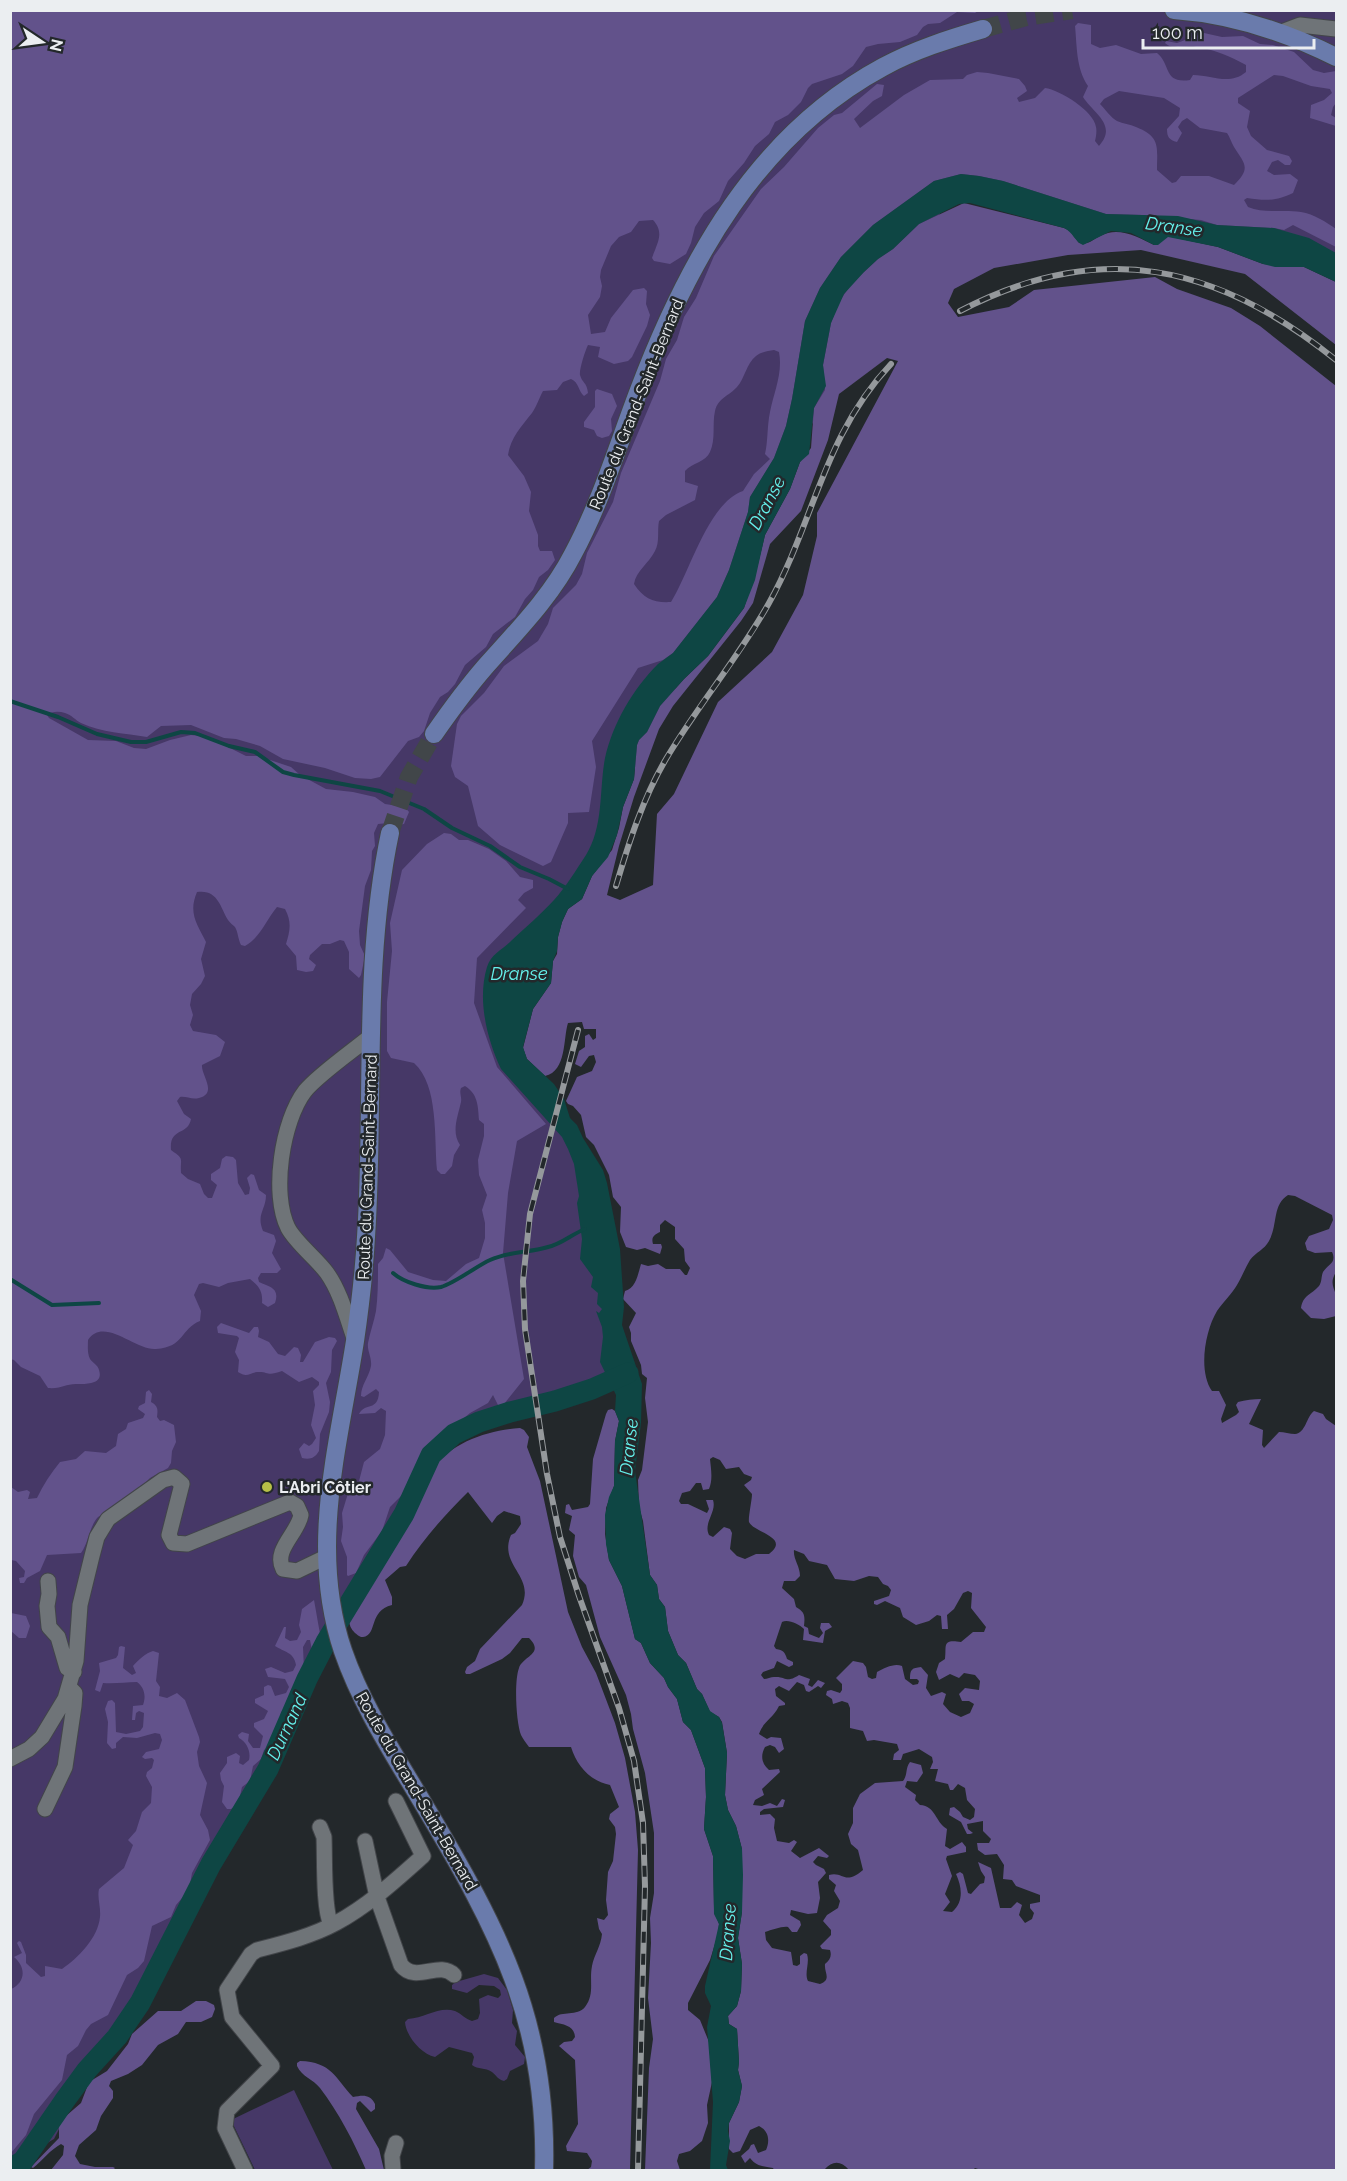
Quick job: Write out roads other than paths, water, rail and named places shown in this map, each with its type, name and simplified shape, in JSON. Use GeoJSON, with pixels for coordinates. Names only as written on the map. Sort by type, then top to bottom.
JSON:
{"type":"FeatureCollection","features":[{"type":"Feature","properties":{"kind":"main road"},"geometry":{"type":"LineString","coordinates":[[1174,10],[1236,20],[1279,33],[1336,57]]}},
{"type":"Feature","properties":{"kind":"main road","name":"Route du Grand-Saint-Bernard"},"geometry":{"type":"LineString","coordinates":[[434,734],[464,693],[534,611],[562,574],[590,519],[638,390],[677,299],[702,250],[729,207],[763,165],[801,126],[839,95],[913,52],[983,29]]}},
{"type":"Feature","properties":{"kind":"main road","name":"Route du Grand-Saint-Bernard"},"geometry":{"type":"LineString","coordinates":[[390,833],[376,916],[364,1260],[355,1342],[332,1472],[327,1518],[328,1578],[335,1623],[343,1651],[371,1715],[478,1897],[507,1957],[528,2019],[539,2072],[544,2117],[544,2170]]}},
{"type":"Feature","properties":{"kind":"street"},"geometry":{"type":"LineString","coordinates":[[1279,33],[1300,25],[1336,29]]}},
{"type":"Feature","properties":{"kind":"street"},"geometry":{"type":"LineString","coordinates":[[355,1342],[337,1289],[313,1255],[289,1230],[281,1210],[279,1189],[286,1138],[296,1106],[306,1090],[372,1035]]}},
{"type":"Feature","properties":{"kind":"street"},"geometry":{"type":"LineString","coordinates":[[10,1759],[29,1749],[42,1737],[60,1710],[72,1679],[80,1605],[97,1537],[108,1519],[170,1477],[181,1481],[183,1486],[169,1535],[173,1543],[187,1544],[290,1502],[297,1506],[301,1515],[296,1530],[280,1556],[283,1569],[297,1571],[327,1557]]}},
{"type":"Feature","properties":{"kind":"street"},"geometry":{"type":"LineString","coordinates":[[45,1809],[65,1767],[75,1693],[58,1637],[49,1627],[48,1581]]}},
{"type":"Feature","properties":{"kind":"street"},"geometry":{"type":"LineString","coordinates":[[245,2170],[225,2128],[227,2111],[272,2066],[232,2017],[227,1990],[251,1953],[305,1937],[333,1925],[377,1897],[423,1856],[396,1801]]}},
{"type":"Feature","properties":{"kind":"street"},"geometry":{"type":"LineString","coordinates":[[320,1827],[324,1837],[327,1905],[333,1925]]}},
{"type":"Feature","properties":{"kind":"street"},"geometry":{"type":"LineString","coordinates":[[365,1841],[377,1897],[401,1965],[406,1971],[418,1974],[447,1970],[454,1975]]}},
{"type":"Feature","properties":{"kind":"street"},"geometry":{"type":"LineString","coordinates":[[393,2170],[396,2143]]}},
{"type":"Feature","properties":{"kind":"water","name":"Dranse"},"geometry":{"type":"Polygon","coordinates":[[[961,174],[1003,181],[1106,214],[1178,216],[1217,225],[1274,228],[1309,238],[1336,253],[1336,282],[1304,267],[1275,267],[1218,247],[1168,237],[1158,245],[1154,245],[1131,233],[1111,231],[1083,245],[1064,228],[970,203],[959,204],[919,224],[893,249],[878,259],[844,294],[831,323],[823,365],[826,386],[814,408],[809,454],[800,462],[790,489],[765,535],[755,580],[744,608],[708,656],[660,706],[647,732],[639,740],[634,779],[623,807],[617,835],[608,857],[592,876],[582,899],[568,909],[558,937],[551,983],[533,1009],[523,1047],[527,1059],[554,1084],[564,1099],[570,1118],[577,1125],[603,1170],[607,1183],[620,1249],[624,1307],[622,1325],[642,1384],[641,1423],[635,1471],[650,1575],[657,1585],[659,1599],[665,1607],[668,1631],[678,1655],[686,1663],[710,1711],[719,1717],[722,1723],[727,1753],[725,1795],[742,1849],[742,1912],[738,1938],[742,1964],[741,1991],[737,2006],[728,2016],[729,2024],[737,2029],[738,2070],[742,2086],[739,2102],[729,2123],[730,2141],[726,2165],[728,2170],[710,2170],[713,2102],[707,2027],[711,2006],[705,1993],[705,1986],[719,1924],[714,1914],[713,1856],[704,1829],[705,1768],[691,1730],[683,1722],[677,1699],[664,1678],[650,1663],[641,1643],[635,1639],[622,1586],[609,1560],[605,1515],[614,1486],[615,1441],[619,1421],[615,1411],[616,1395],[600,1362],[603,1337],[596,1311],[599,1313],[602,1309],[597,1304],[598,1293],[591,1287],[593,1277],[580,1259],[582,1239],[574,1164],[562,1137],[501,1069],[485,1019],[484,980],[491,959],[554,900],[586,855],[596,832],[605,758],[613,732],[625,707],[640,684],[658,664],[673,653],[717,597],[729,570],[748,512],[750,497],[774,458],[786,426],[805,321],[820,288],[841,257],[873,225],[934,181],[961,174]]]}},
{"type":"Feature","properties":{"kind":"waterway"},"geometry":{"type":"LineString","coordinates":[[10,701],[58,717],[97,734],[131,742],[146,742],[181,732],[195,733],[229,746],[255,752],[283,772],[380,791],[424,809],[452,828],[490,846],[520,867],[568,889]]}},
{"type":"Feature","properties":{"kind":"waterway"},"geometry":{"type":"LineString","coordinates":[[393,1273],[416,1284],[441,1287],[497,1257],[553,1246],[585,1229]]}},
{"type":"Feature","properties":{"kind":"waterway"},"geometry":{"type":"LineString","coordinates":[[10,1279],[52,1305],[99,1303]]}},
{"type":"Feature","properties":{"kind":"waterway","name":"Durnand"},"geometry":{"type":"LineString","coordinates":[[10,2169],[23,2161],[87,2070],[117,2037],[140,2003],[211,1864],[268,1769],[307,1679],[326,1642],[404,1514],[431,1455],[454,1434],[479,1422],[592,1389],[628,1373]]}},
{"type":"Feature","properties":{"kind":"tunnel"},"geometry":{"type":"LineString","coordinates":[[983,29],[1026,17],[1072,10]]}},
{"type":"Feature","properties":{"kind":"tunnel"},"geometry":{"type":"LineString","coordinates":[[390,833],[409,777],[434,734]]}},
{"type":"Feature","properties":{"kind":"railway"},"geometry":{"type":"LineString","coordinates":[[960,311],[1011,288],[1061,274],[1109,269],[1156,272],[1202,283],[1247,302],[1291,327],[1336,360]]}},
{"type":"Feature","properties":{"kind":"railway"},"geometry":{"type":"LineString","coordinates":[[616,886],[650,789],[678,739],[745,643],[769,603],[785,572],[835,449],[868,392],[891,364]]}},
{"type":"Feature","properties":{"kind":"railway"},"geometry":{"type":"LineString","coordinates":[[578,1030],[530,1214],[523,1281],[525,1329],[547,1474],[560,1537],[619,1708],[634,1761],[643,1823],[645,1886],[638,2170]]}},
{"type":"Feature","properties":{"kind":"place","name":"L'Abri Côtier"},"geometry":{"type":"Point","coordinates":[267,1487]}}]}
